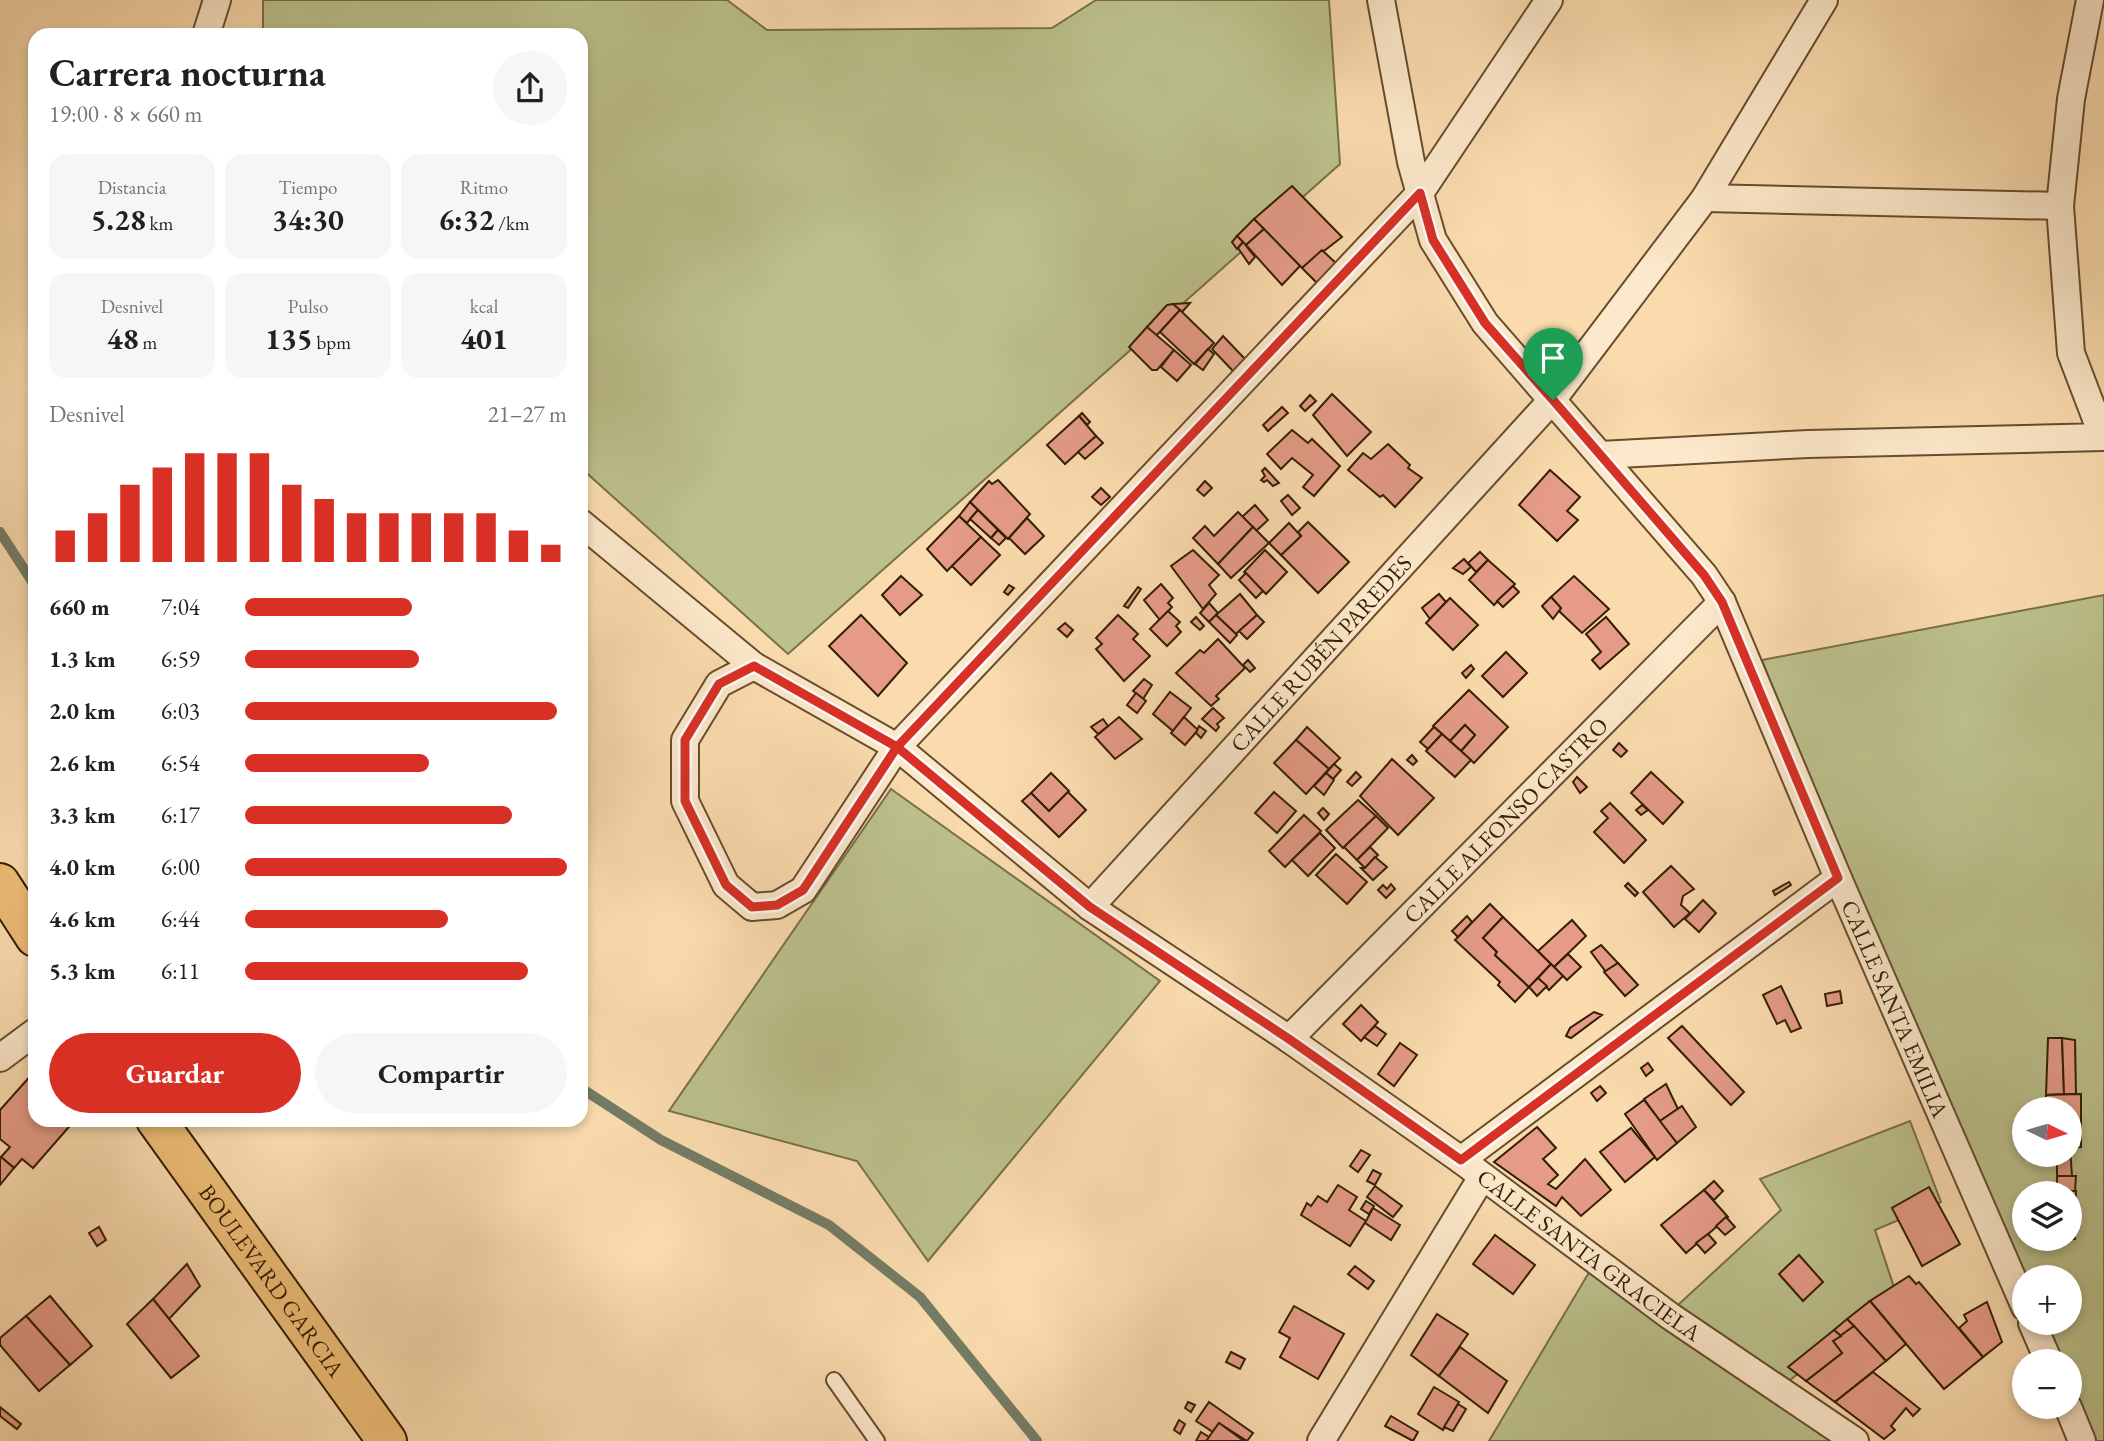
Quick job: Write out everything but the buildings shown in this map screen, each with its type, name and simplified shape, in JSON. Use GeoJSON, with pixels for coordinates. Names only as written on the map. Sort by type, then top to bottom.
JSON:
{"type":"FeatureCollection","features":[{"type":"Feature","properties":{"kind":"main road"},"geometry":{"type":"LineString","coordinates":[[0,883],[28,926]]}},
{"type":"Feature","properties":{"kind":"main road","name":"BOULEVARD GARCIA"},"geometry":{"type":"LineString","coordinates":[[161,1127],[387,1441]]}},
{"type":"Feature","properties":{"kind":"street"},"geometry":{"type":"LineString","coordinates":[[208,28],[217,0]]}},
{"type":"Feature","properties":{"kind":"street","name":"CALLE SANTA EMILIA"},"geometry":{"type":"LineString","coordinates":[[1381,0],[1420,193],[1433,240],[1485,323],[1704,575],[1722,602],[1838,878],[2012,1277]]}},
{"type":"Feature","properties":{"kind":"street"},"geometry":{"type":"LineString","coordinates":[[754,666],[719,684],[685,740],[685,801],[726,885],[752,907],[777,905],[803,890],[897,747],[1420,193],[1549,0]]}},
{"type":"Feature","properties":{"kind":"street","name":"CALLE RUBÉN PAREDES"},"geometry":{"type":"LineString","coordinates":[[1090,907],[1553,400],[1705,198],[1825,0]]}},
{"type":"Feature","properties":{"kind":"street"},"geometry":{"type":"LineString","coordinates":[[1600,455],[1808,444],[2104,437],[2071,353],[2060,206],[2071,99],[2090,0]]}},
{"type":"Feature","properties":{"kind":"street"},"geometry":{"type":"LineString","coordinates":[[1705,198],[2060,206]]}},
{"type":"Feature","properties":{"kind":"street","name":"CALLE SANTA GRACIELA"},"geometry":{"type":"LineString","coordinates":[[588,529],[754,666],[897,747],[1090,907],[1289,1039],[1461,1160],[1670,1316],[1855,1441]]}},
{"type":"Feature","properties":{"kind":"street","name":"CALLE ALFONSO CASTRO"},"geometry":{"type":"LineString","coordinates":[[1289,1039],[1722,602]]}},
{"type":"Feature","properties":{"kind":"street"},"geometry":{"type":"LineString","coordinates":[[1461,1160],[1838,878]]}},
{"type":"Feature","properties":{"kind":"street"},"geometry":{"type":"LineString","coordinates":[[0,1058],[28,1037]]}},
{"type":"Feature","properties":{"kind":"street"},"geometry":{"type":"LineString","coordinates":[[1321,1441],[1482,1177]]}},
{"type":"Feature","properties":{"kind":"street"},"geometry":{"type":"LineString","coordinates":[[2073,1419],[2082,1441]]}},
{"type":"Feature","properties":{"kind":"lane"},"geometry":{"type":"LineString","coordinates":[[834,1380],[877,1441]]}},
{"type":"Feature","properties":{"kind":"green space"},"geometry":{"type":"Polygon","coordinates":[[[263,0],[727,0],[767,30],[1052,28],[1096,0],[1329,0],[1340,164],[788,654],[588,474],[588,28],[263,28],[263,0]]]}},
{"type":"Feature","properties":{"kind":"green space"},"geometry":{"type":"Polygon","coordinates":[[[2104,595],[2104,1441],[2094,1441],[2082,1415],[2082,1349],[2053,1349],[2046,1335],[2082,1335],[2082,1265],[2019,1265],[2013,1251],[2082,1251],[2082,1181],[2012,1181],[2012,1250],[1855,909],[1762,660],[2104,595]]]}},
{"type":"Feature","properties":{"kind":"green space"},"geometry":{"type":"Polygon","coordinates":[[[891,789],[1160,981],[928,1261],[857,1161],[669,1111],[891,789]]]}},
{"type":"Feature","properties":{"kind":"green space"},"geometry":{"type":"Polygon","coordinates":[[[1910,1121],[1941,1202],[1875,1230],[1897,1296],[1776,1391],[1850,1441],[1489,1441],[1591,1269],[1665,1317],[1781,1210],[1760,1179],[1910,1121]]]}},
{"type":"Feature","properties":{"kind":"waterway"},"geometry":{"type":"LineString","coordinates":[[0,532],[28,575]]}},
{"type":"Feature","properties":{"kind":"waterway"},"geometry":{"type":"LineString","coordinates":[[588,1093],[661,1140],[829,1225],[920,1297],[1037,1441]]}},
{"type":"Feature","properties":{"kind":"route"},"geometry":{"type":"LineString","coordinates":[[1553,400],[1485,323],[1433,240],[1420,193],[897,747],[803,890],[777,905],[752,907],[726,885],[685,801],[685,740],[719,684],[754,666],[897,747],[1090,907],[1289,1039],[1461,1160],[1838,878],[1734,625],[1722,602],[1704,575],[1553,400]]}}]}
